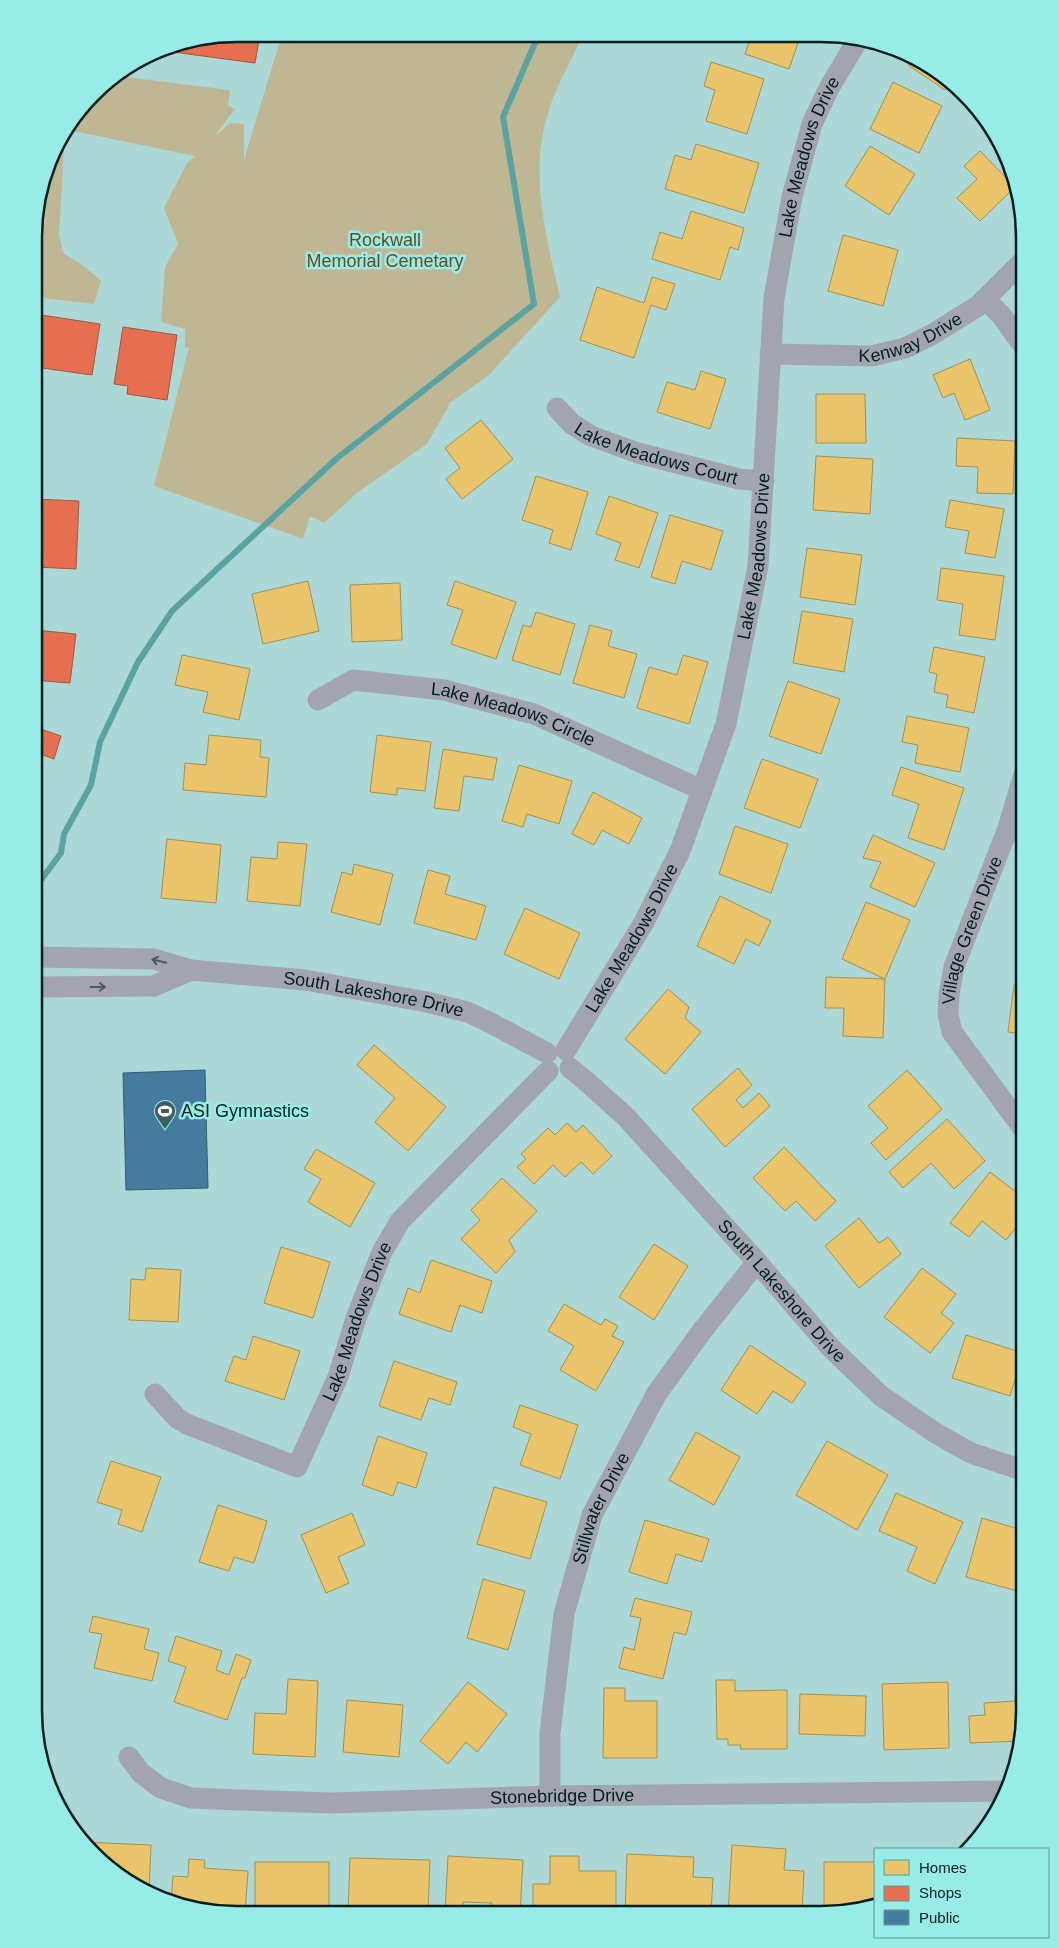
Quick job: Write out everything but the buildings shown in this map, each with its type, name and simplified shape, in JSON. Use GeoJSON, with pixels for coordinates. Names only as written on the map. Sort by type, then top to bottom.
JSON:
{"type":"FeatureCollection","features":[{"type":"Feature","properties":{"kind":"street","name":"Lake Meadows Drive"},"geometry":{"type":"LineString","coordinates":[[155,1394],[177,1418],[187,1424],[297,1467],[338,1377],[356,1318],[382,1252],[400,1221],[557,1060],[648,915],[680,851],[726,724],[758,566],[775,289],[792,197],[812,124],[829,88],[854,45]]}},
{"type":"Feature","properties":{"kind":"street","name":"Kenway Drive"},"geometry":{"type":"LineString","coordinates":[[770,354],[872,356],[905,348],[978,306],[1016,268]]}},
{"type":"Feature","properties":{"kind":"street"},"geometry":{"type":"LineString","coordinates":[[985,299],[1002,316],[1016,335]]}},
{"type":"Feature","properties":{"kind":"street","name":"Lake Meadows Court"},"geometry":{"type":"LineString","coordinates":[[557,408],[572,424],[591,436],[638,453],[738,479],[764,481]]}},
{"type":"Feature","properties":{"kind":"street","name":"Lake Meadows Circle"},"geometry":{"type":"LineString","coordinates":[[318,700],[353,680],[444,690],[534,714],[702,790]]}},
{"type":"Feature","properties":{"kind":"street","name":"Village Green Drive"},"geometry":{"type":"LineString","coordinates":[[1016,801],[1008,828],[954,967],[948,1014],[952,1032],[1016,1120]]}},
{"type":"Feature","properties":{"kind":"street","name":"South Lakeshore Drive"},"geometry":{"type":"LineString","coordinates":[[42,957],[154,959],[191,970],[305,980],[427,1002],[467,1012],[485,1020],[557,1060],[602,1095],[626,1117],[757,1262],[830,1347],[881,1396],[936,1434],[971,1453],[1016,1468]]}},
{"type":"Feature","properties":{"kind":"street","name":"South Lakeshore Drive"},"geometry":{"type":"LineString","coordinates":[[42,987],[154,986],[191,970]]}},
{"type":"Feature","properties":{"kind":"street","name":"Stillwater Drive"},"geometry":{"type":"LineString","coordinates":[[550,1796],[550,1733],[564,1614],[592,1514],[657,1393],[702,1331],[757,1262]]}},
{"type":"Feature","properties":{"kind":"street","name":"Stonebridge Drive"},"geometry":{"type":"LineString","coordinates":[[129,1757],[141,1773],[162,1788],[191,1798],[332,1803],[550,1796],[999,1791]]}},
{"type":"Feature","properties":{"kind":"green space","name":"Rockwall Memorial Cemetary"},"geometry":{"type":"Polygon","coordinates":[[[280,42],[579,42],[551,103],[542,136],[540,159],[540,182],[545,228],[560,297],[488,376],[451,402],[427,444],[358,492],[324,523],[310,516],[303,539],[154,486],[189,347],[185,348],[185,329],[161,322],[165,267],[178,244],[164,208],[187,163],[195,156],[74,131],[91,109],[126,77],[230,90],[228,106],[235,109],[215,136],[230,123],[244,124],[244,160],[280,42]]]}},
{"type":"Feature","properties":{"kind":"green space"},"geometry":{"type":"Polygon","coordinates":[[[64,149],[59,234],[63,253],[84,266],[101,281],[94,304],[42,298],[44,212],[49,187],[64,149]]]}},
{"type":"Feature","properties":{"kind":"waterway"},"geometry":{"type":"LineString","coordinates":[[42,879],[61,853],[64,834],[91,785],[100,742],[138,662],[172,611],[336,459],[534,304],[503,117],[535,42]]}},
{"type":"Feature","properties":{"kind":"place","name":"ASI Gymnastics"},"geometry":{"type":"Point","coordinates":[165,1130]}}]}
